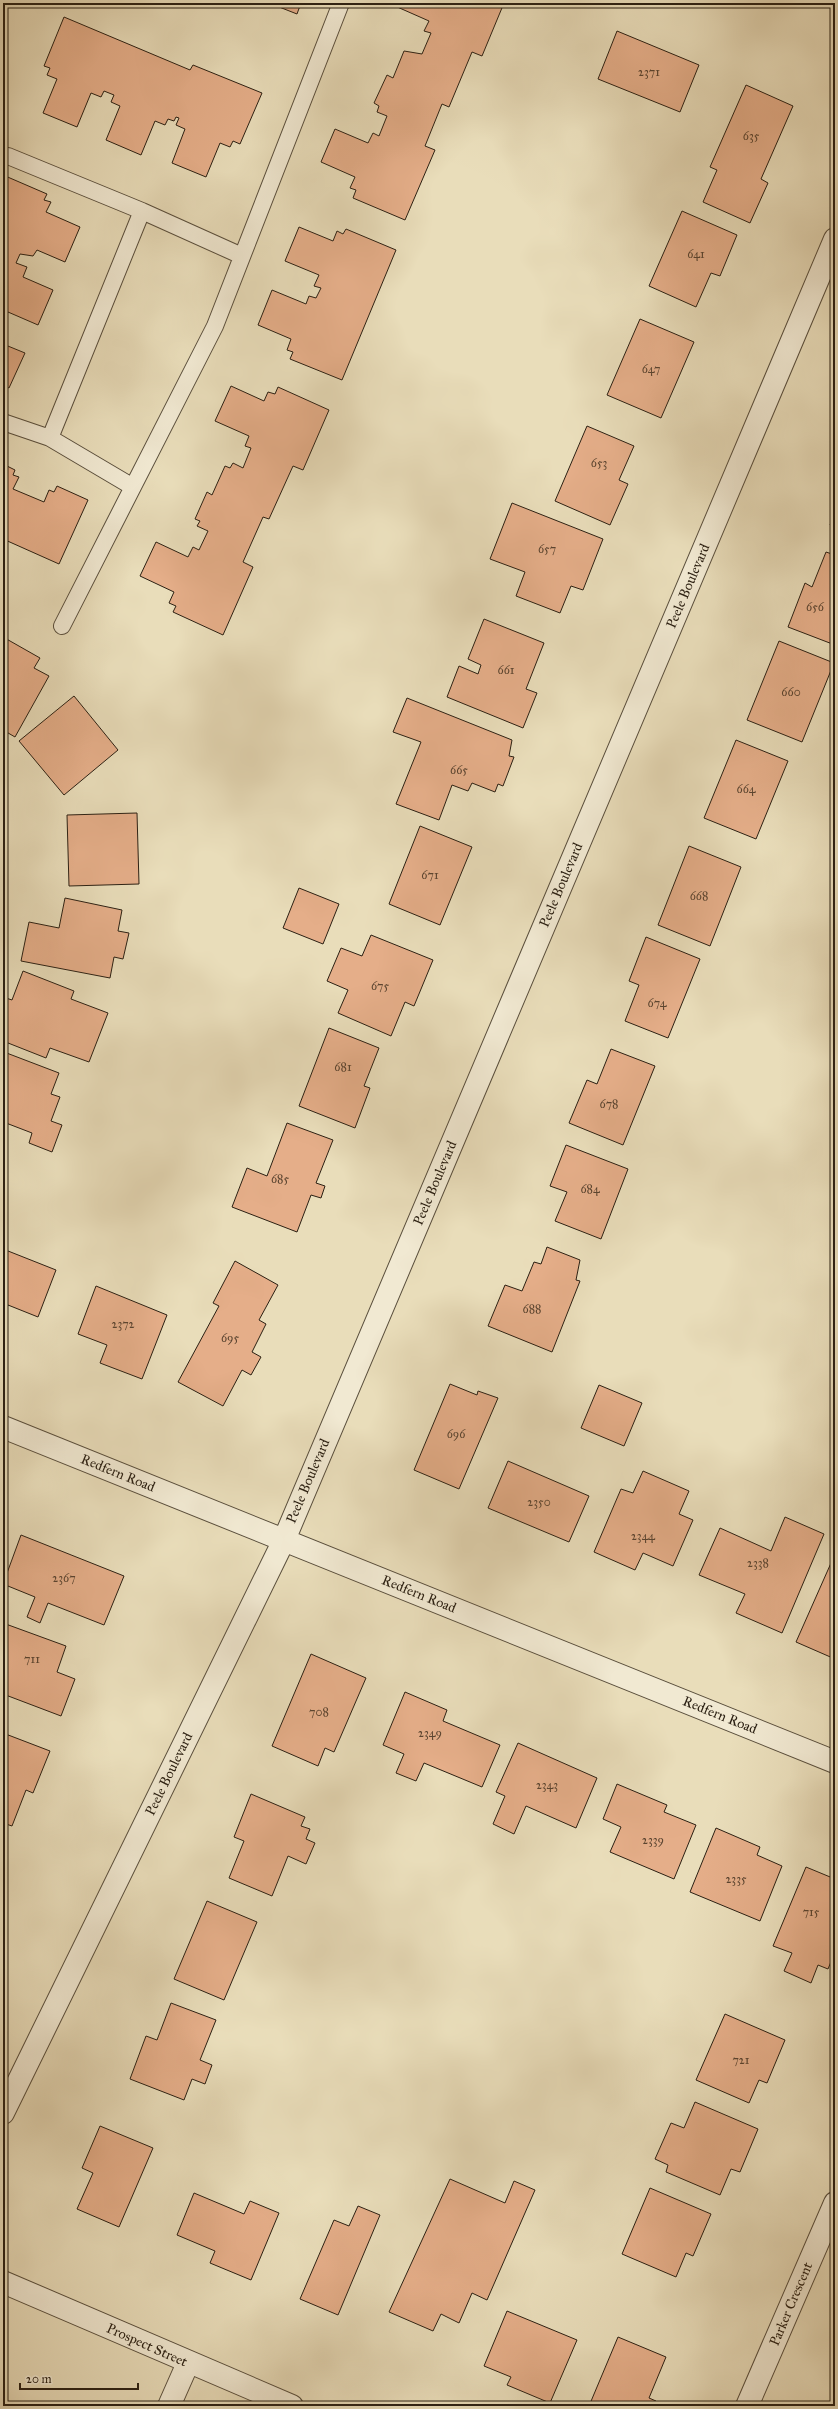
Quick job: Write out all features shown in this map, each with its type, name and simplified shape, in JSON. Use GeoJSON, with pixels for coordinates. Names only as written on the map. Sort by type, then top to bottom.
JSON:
{"type":"FeatureCollection","features":[{"type":"Feature","properties":{"kind":"street","name":"Peele Boulevard"},"geometry":{"type":"LineString","coordinates":[[3,2113],[284,1540],[835,239]]}},
{"type":"Feature","properties":{"kind":"street","name":"Redfern Road"},"geometry":{"type":"LineString","coordinates":[[3,1427],[835,1762]]}},
{"type":"Feature","properties":{"kind":"street","name":"Parker Crescent"},"geometry":{"type":"LineString","coordinates":[[747,2406],[835,2203]]}},
{"type":"Feature","properties":{"kind":"street","name":"Prospect Street"},"geometry":{"type":"LineString","coordinates":[[3,2282],[188,2363],[292,2406]]}},
{"type":"Feature","properties":{"kind":"street"},"geometry":{"type":"LineString","coordinates":[[169,2406],[188,2363]]}},
{"type":"Feature","properties":{"kind":"lane"},"geometry":{"type":"LineString","coordinates":[[62,626],[215,326],[341,3]]}},
{"type":"Feature","properties":{"kind":"lane"},"geometry":{"type":"LineString","coordinates":[[8,156],[142,211],[242,256]]}},
{"type":"Feature","properties":{"kind":"lane"},"geometry":{"type":"LineString","coordinates":[[50,438],[142,211]]}},
{"type":"Feature","properties":{"kind":"lane"},"geometry":{"type":"LineString","coordinates":[[3,422],[50,438],[133,487]]}},
{"type":"Feature","properties":{"kind":"building"},"geometry":{"type":"Polygon","coordinates":[[[269,3],[301,3],[297,14],[269,3]]]}},
{"type":"Feature","properties":{"kind":"building"},"geometry":{"type":"Polygon","coordinates":[[[397,3],[504,3],[482,56],[472,52],[449,107],[442,104],[425,146],[435,150],[405,220],[353,198],[356,190],[350,188],[355,177],[321,162],[335,129],[368,143],[373,133],[379,136],[387,116],[377,112],[379,106],[374,103],[387,75],[393,78],[404,51],[422,54],[431,33],[424,31],[429,21],[395,6],[397,3]]]}},
{"type":"Feature","properties":{"kind":"building"},"geometry":{"type":"Polygon","coordinates":[[[64,17],[190,70],[193,65],[262,93],[240,144],[233,141],[230,147],[220,143],[206,177],[172,163],[185,129],[176,125],[179,118],[176,117],[174,121],[168,119],[165,125],[155,121],[141,155],[106,140],[120,106],[111,102],[114,95],[104,91],[101,97],[91,93],[77,127],[43,113],[57,79],[47,75],[50,68],[44,66],[64,17]]]}},
{"type":"Feature","properties":{"kind":"building"},"geometry":{"type":"Polygon","coordinates":[[[617,31],[699,65],[680,112],[598,79],[617,31]]]}},
{"type":"Feature","properties":{"kind":"building"},"geometry":{"type":"Polygon","coordinates":[[[746,85],[793,106],[761,179],[768,183],[750,223],[703,202],[717,170],[710,167],[746,85]]]}},
{"type":"Feature","properties":{"kind":"building"},"geometry":{"type":"Polygon","coordinates":[[[3,175],[47,194],[44,200],[51,202],[46,212],[80,227],[65,262],[37,250],[33,256],[20,254],[16,263],[27,267],[23,277],[53,290],[38,325],[8,312],[5,320],[3,320],[3,175]]]}},
{"type":"Feature","properties":{"kind":"building"},"geometry":{"type":"Polygon","coordinates":[[[682,211],[737,235],[720,276],[711,273],[696,307],[649,286],[682,211]]]}},
{"type":"Feature","properties":{"kind":"building"},"geometry":{"type":"Polygon","coordinates":[[[299,227],[333,241],[337,231],[343,234],[346,229],[396,250],[342,380],[290,359],[293,352],[287,350],[291,339],[258,325],[272,290],[306,304],[309,296],[316,298],[321,288],[314,286],[319,275],[285,261],[299,227]]]}},
{"type":"Feature","properties":{"kind":"building"},"geometry":{"type":"Polygon","coordinates":[[[640,319],[694,342],[661,418],[607,395],[640,319]]]}},
{"type":"Feature","properties":{"kind":"building"},"geometry":{"type":"Polygon","coordinates":[[[3,344],[25,353],[9,388],[3,385],[3,344]]]}},
{"type":"Feature","properties":{"kind":"building"},"geometry":{"type":"Polygon","coordinates":[[[231,386],[264,401],[268,392],[275,394],[278,387],[329,410],[303,470],[293,466],[269,519],[263,517],[243,562],[253,567],[223,635],[173,612],[176,606],[169,603],[174,592],[140,576],[156,542],[188,557],[193,547],[199,550],[208,531],[197,526],[200,521],[195,519],[207,492],[212,495],[225,466],[230,468],[233,463],[243,468],[251,448],[245,446],[249,436],[215,421],[231,386]]]}},
{"type":"Feature","properties":{"kind":"building"},"geometry":{"type":"Polygon","coordinates":[[[587,426],[634,446],[619,480],[628,484],[610,525],[555,501],[587,426]]]}},
{"type":"Feature","properties":{"kind":"building"},"geometry":{"type":"Polygon","coordinates":[[[3,464],[15,470],[13,475],[19,477],[13,489],[44,502],[49,490],[54,492],[57,486],[88,500],[59,564],[3,539],[3,464]]]}},
{"type":"Feature","properties":{"kind":"building"},"geometry":{"type":"Polygon","coordinates":[[[512,503],[603,539],[583,590],[571,586],[560,613],[516,596],[525,572],[490,559],[512,503]]]}},
{"type":"Feature","properties":{"kind":"building"},"geometry":{"type":"Polygon","coordinates":[[[835,514],[835,527],[830,525],[835,514]]]}},
{"type":"Feature","properties":{"kind":"building"},"geometry":{"type":"Polygon","coordinates":[[[826,552],[835,555],[835,645],[788,627],[805,583],[812,587],[826,552]]]}},
{"type":"Feature","properties":{"kind":"building"},"geometry":{"type":"Polygon","coordinates":[[[484,619],[544,643],[526,689],[537,693],[523,728],[447,697],[459,666],[478,674],[481,665],[468,659],[484,619]]]}},
{"type":"Feature","properties":{"kind":"building"},"geometry":{"type":"Polygon","coordinates":[[[3,637],[40,658],[34,668],[49,676],[15,737],[3,730],[3,637]]]}},
{"type":"Feature","properties":{"kind":"building"},"geometry":{"type":"Polygon","coordinates":[[[779,641],[834,663],[802,742],[747,720],[779,641]]]}},
{"type":"Feature","properties":{"kind":"building"},"geometry":{"type":"Polygon","coordinates":[[[74,696],[118,750],[64,795],[19,741],[74,696]]]}},
{"type":"Feature","properties":{"kind":"building"},"geometry":{"type":"Polygon","coordinates":[[[407,698],[512,740],[509,756],[514,757],[503,786],[498,784],[495,792],[472,783],[468,791],[452,785],[439,820],[396,804],[421,742],[393,732],[407,698]]]}},
{"type":"Feature","properties":{"kind":"building"},"geometry":{"type":"Polygon","coordinates":[[[736,740],[788,761],[756,839],[704,818],[736,740]]]}},
{"type":"Feature","properties":{"kind":"building"},"geometry":{"type":"Polygon","coordinates":[[[137,813],[139,884],[69,886],[67,815],[137,813]]]}},
{"type":"Feature","properties":{"kind":"building"},"geometry":{"type":"Polygon","coordinates":[[[420,826],[472,847],[440,925],[389,904],[420,826]]]}},
{"type":"Feature","properties":{"kind":"building"},"geometry":{"type":"Polygon","coordinates":[[[689,846],[741,867],[710,946],[658,925],[689,846]]]}},
{"type":"Feature","properties":{"kind":"building"},"geometry":{"type":"Polygon","coordinates":[[[299,888],[339,904],[323,944],[283,928],[299,888]]]}},
{"type":"Feature","properties":{"kind":"building"},"geometry":{"type":"Polygon","coordinates":[[[65,898],[122,910],[118,931],[129,933],[123,959],[114,957],[110,978],[21,961],[29,922],[59,928],[65,898]]]}},
{"type":"Feature","properties":{"kind":"building"},"geometry":{"type":"Polygon","coordinates":[[[371,935],[433,960],[414,1006],[405,1002],[391,1036],[338,1013],[348,990],[327,981],[341,948],[362,956],[371,935]]]}},
{"type":"Feature","properties":{"kind":"building"},"geometry":{"type":"Polygon","coordinates":[[[646,937],[700,959],[668,1038],[625,1021],[639,985],[629,981],[646,937]]]}},
{"type":"Feature","properties":{"kind":"building"},"geometry":{"type":"Polygon","coordinates":[[[23,971],[74,991],[71,999],[108,1013],[89,1062],[50,1048],[46,1058],[3,1041],[3,997],[12,1000],[23,971]]]}},
{"type":"Feature","properties":{"kind":"building"},"geometry":{"type":"Polygon","coordinates":[[[329,1028],[379,1048],[364,1086],[370,1088],[355,1128],[299,1106],[329,1028]]]}},
{"type":"Feature","properties":{"kind":"building"},"geometry":{"type":"Polygon","coordinates":[[[611,1049],[655,1066],[623,1145],[569,1123],[587,1080],[597,1084],[611,1049]]]}},
{"type":"Feature","properties":{"kind":"building"},"geometry":{"type":"Polygon","coordinates":[[[4,1052],[59,1073],[51,1094],[60,1097],[51,1121],[62,1125],[52,1152],[29,1143],[32,1133],[6,1123],[3,1128],[4,1052]]]}},
{"type":"Feature","properties":{"kind":"building"},"geometry":{"type":"Polygon","coordinates":[[[287,1123],[333,1140],[316,1183],[325,1186],[321,1198],[311,1195],[297,1232],[232,1207],[247,1168],[267,1176],[287,1123]]]}},
{"type":"Feature","properties":{"kind":"building"},"geometry":{"type":"Polygon","coordinates":[[[566,1145],[628,1169],[601,1239],[555,1221],[567,1192],[550,1186],[566,1145]]]}},
{"type":"Feature","properties":{"kind":"building"},"geometry":{"type":"Polygon","coordinates":[[[547,1247],[580,1260],[576,1280],[580,1281],[552,1352],[488,1326],[505,1285],[522,1291],[534,1262],[541,1264],[547,1247]]]}},
{"type":"Feature","properties":{"kind":"building"},"geometry":{"type":"Polygon","coordinates":[[[3,1249],[56,1270],[38,1317],[8,1305],[3,1319],[3,1249]]]}},
{"type":"Feature","properties":{"kind":"building"},"geometry":{"type":"Polygon","coordinates":[[[235,1261],[278,1285],[259,1320],[266,1324],[252,1352],[261,1357],[251,1375],[242,1370],[223,1406],[178,1382],[219,1306],[213,1303],[235,1261]]]}},
{"type":"Feature","properties":{"kind":"building"},"geometry":{"type":"Polygon","coordinates":[[[96,1286],[167,1315],[142,1379],[100,1363],[107,1345],[78,1334],[96,1286]]]}},
{"type":"Feature","properties":{"kind":"building"},"geometry":{"type":"Polygon","coordinates":[[[450,1384],[477,1395],[478,1391],[498,1398],[459,1489],[414,1470],[450,1384]]]}},
{"type":"Feature","properties":{"kind":"building"},"geometry":{"type":"Polygon","coordinates":[[[599,1385],[642,1403],[624,1446],[581,1428],[599,1385]]]}},
{"type":"Feature","properties":{"kind":"building"},"geometry":{"type":"Polygon","coordinates":[[[508,1461],[589,1496],[569,1542],[488,1508],[508,1461]]]}},
{"type":"Feature","properties":{"kind":"building"},"geometry":{"type":"Polygon","coordinates":[[[643,1471],[689,1491],[679,1514],[693,1520],[673,1566],[643,1553],[635,1570],[594,1552],[621,1489],[633,1493],[643,1471]]]}},
{"type":"Feature","properties":{"kind":"building"},"geometry":{"type":"Polygon","coordinates":[[[785,1517],[824,1534],[782,1633],[736,1613],[745,1594],[699,1575],[720,1528],[771,1551],[785,1517]]]}},
{"type":"Feature","properties":{"kind":"building"},"geometry":{"type":"Polygon","coordinates":[[[21,1535],[124,1576],[104,1625],[48,1603],[40,1623],[27,1617],[35,1597],[3,1584],[21,1535]]]}},
{"type":"Feature","properties":{"kind":"building"},"geometry":{"type":"Polygon","coordinates":[[[835,1554],[835,1659],[796,1642],[835,1554]]]}},
{"type":"Feature","properties":{"kind":"building"},"geometry":{"type":"Polygon","coordinates":[[[3,1623],[66,1646],[57,1672],[75,1679],[61,1716],[3,1694],[3,1623]]]}},
{"type":"Feature","properties":{"kind":"building"},"geometry":{"type":"Polygon","coordinates":[[[311,1654],[366,1678],[334,1752],[325,1748],[318,1766],[272,1746],[311,1654]]]}},
{"type":"Feature","properties":{"kind":"building"},"geometry":{"type":"Polygon","coordinates":[[[405,1692],[447,1710],[443,1721],[500,1745],[482,1787],[424,1763],[416,1781],[396,1773],[404,1754],[383,1745],[405,1692]]]}},
{"type":"Feature","properties":{"kind":"building"},"geometry":{"type":"Polygon","coordinates":[[[3,1733],[50,1751],[33,1793],[26,1790],[12,1826],[3,1823],[3,1733]]]}},
{"type":"Feature","properties":{"kind":"building"},"geometry":{"type":"Polygon","coordinates":[[[518,1743],[597,1778],[576,1828],[526,1806],[514,1834],[493,1824],[505,1796],[496,1792],[518,1743]]]}},
{"type":"Feature","properties":{"kind":"building"},"geometry":{"type":"Polygon","coordinates":[[[617,1784],[667,1805],[664,1812],[696,1825],[674,1879],[610,1852],[621,1827],[603,1819],[617,1784]]]}},
{"type":"Feature","properties":{"kind":"building"},"geometry":{"type":"Polygon","coordinates":[[[251,1794],[305,1817],[301,1826],[310,1829],[306,1839],[315,1843],[306,1864],[288,1856],[272,1896],[229,1878],[244,1841],[234,1837],[251,1794]]]}},
{"type":"Feature","properties":{"kind":"building"},"geometry":{"type":"Polygon","coordinates":[[[716,1828],[760,1847],[757,1855],[782,1866],[760,1921],[690,1892],[716,1828]]]}},
{"type":"Feature","properties":{"kind":"building"},"geometry":{"type":"Polygon","coordinates":[[[806,1867],[835,1879],[835,1952],[828,1969],[818,1965],[811,1983],[784,1971],[792,1953],[773,1946],[806,1867]]]}},
{"type":"Feature","properties":{"kind":"building"},"geometry":{"type":"Polygon","coordinates":[[[207,1901],[257,1922],[224,2000],[174,1979],[207,1901]]]}},
{"type":"Feature","properties":{"kind":"building"},"geometry":{"type":"Polygon","coordinates":[[[171,2003],[216,2020],[200,2060],[212,2065],[205,2084],[192,2079],[184,2100],[130,2079],[146,2036],[157,2040],[171,2003]]]}},
{"type":"Feature","properties":{"kind":"building"},"geometry":{"type":"Polygon","coordinates":[[[725,2014],[785,2040],[767,2083],[759,2080],[749,2103],[696,2080],[725,2014]]]}},
{"type":"Feature","properties":{"kind":"building"},"geometry":{"type":"Polygon","coordinates":[[[695,2102],[758,2129],[740,2172],[731,2169],[720,2195],[666,2172],[668,2165],[655,2159],[671,2123],[684,2128],[695,2102]]]}},
{"type":"Feature","properties":{"kind":"building"},"geometry":{"type":"Polygon","coordinates":[[[100,2126],[153,2148],[119,2227],[77,2209],[93,2173],[82,2168],[100,2126]]]}},
{"type":"Feature","properties":{"kind":"building"},"geometry":{"type":"Polygon","coordinates":[[[450,2179],[505,2203],[514,2181],[535,2190],[487,2300],[472,2293],[459,2323],[441,2314],[433,2331],[389,2312],[450,2179]]]}},
{"type":"Feature","properties":{"kind":"building"},"geometry":{"type":"Polygon","coordinates":[[[650,2188],[711,2214],[693,2256],[686,2253],[676,2277],[622,2254],[650,2188]]]}},
{"type":"Feature","properties":{"kind":"building"},"geometry":{"type":"Polygon","coordinates":[[[194,2193],[244,2214],[250,2201],[279,2213],[251,2280],[210,2263],[215,2251],[177,2235],[194,2193]]]}},
{"type":"Feature","properties":{"kind":"building"},"geometry":{"type":"Polygon","coordinates":[[[358,2206],[380,2215],[338,2315],[300,2299],[334,2220],[349,2226],[358,2206]]]}},
{"type":"Feature","properties":{"kind":"building"},"geometry":{"type":"Polygon","coordinates":[[[507,2311],[577,2340],[550,2403],[507,2385],[511,2377],[484,2366],[507,2311]]]}},
{"type":"Feature","properties":{"kind":"building"},"geometry":{"type":"Polygon","coordinates":[[[618,2337],[666,2357],[649,2398],[656,2401],[653,2406],[589,2406],[618,2337]]]}}]}
